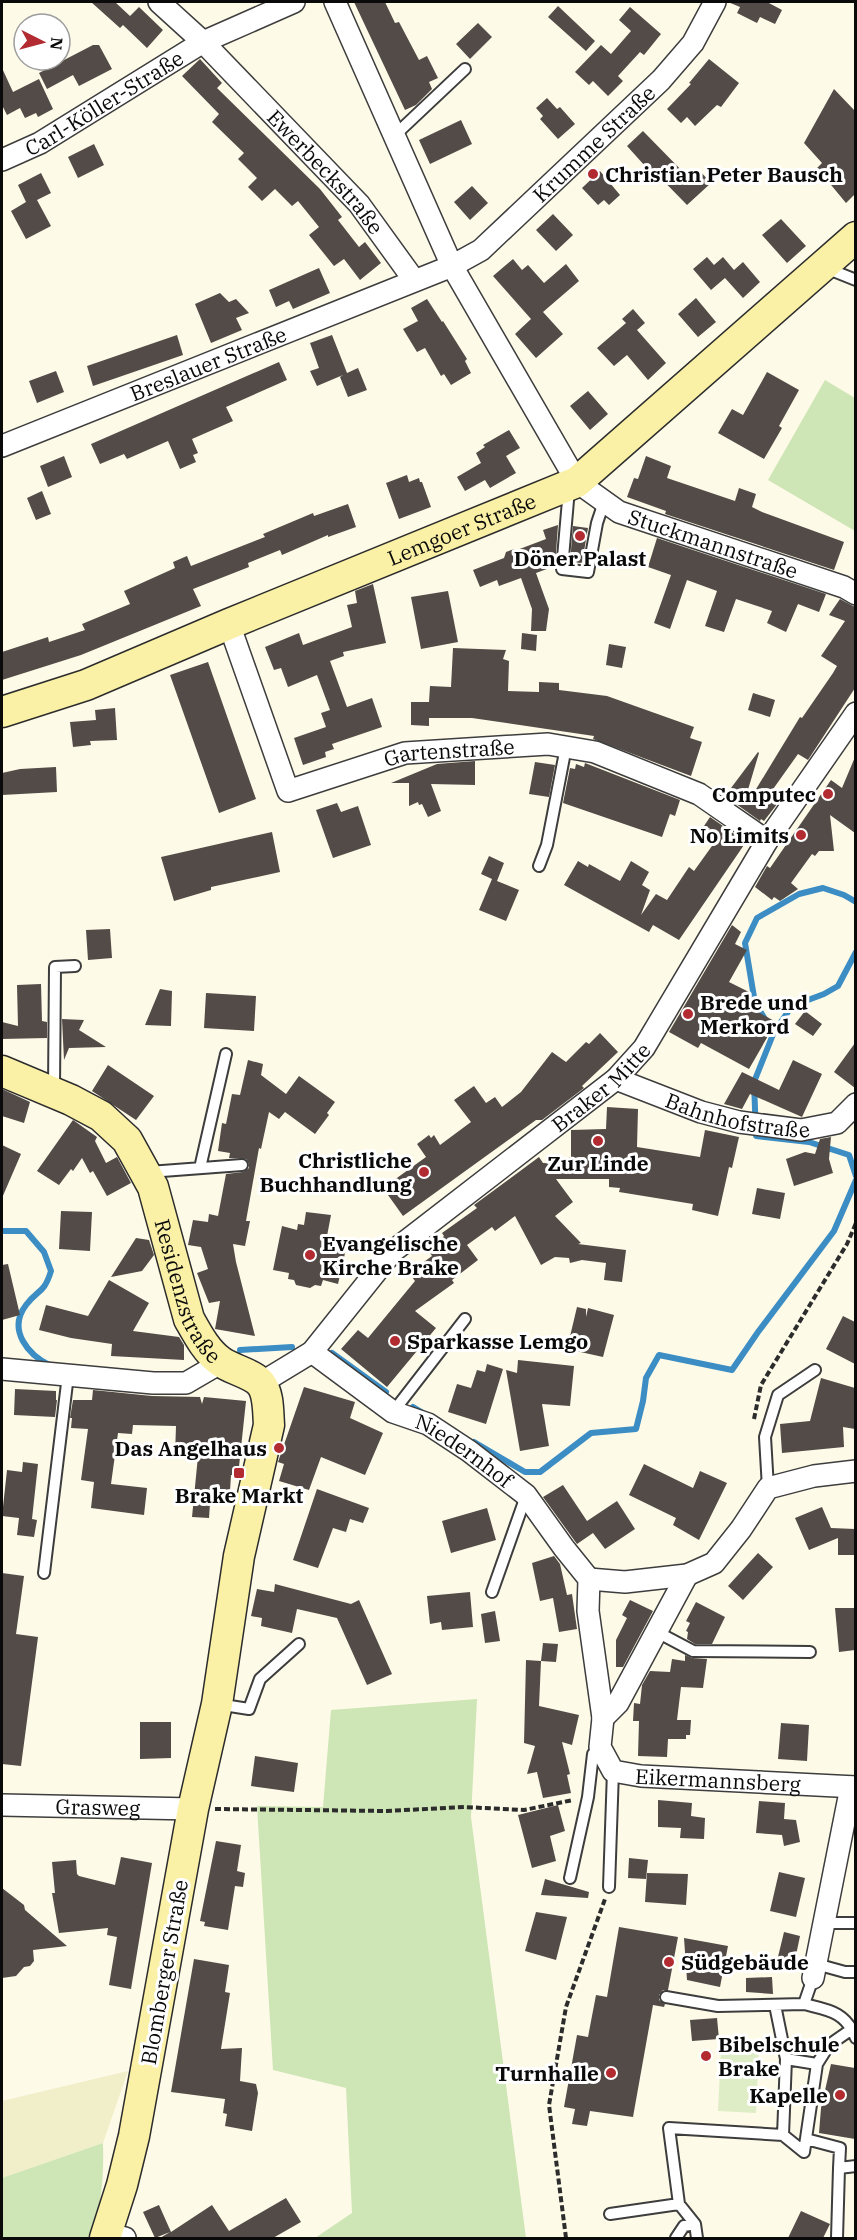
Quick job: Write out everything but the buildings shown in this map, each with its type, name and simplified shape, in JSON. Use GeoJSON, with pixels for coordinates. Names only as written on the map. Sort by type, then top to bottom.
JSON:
{"type":"FeatureCollection","features":[{"type":"Feature","properties":{"kind":"street","name":"Ewerbeckstraße"},"geometry":{"type":"LineString","coordinates":[[159,2],[203,42],[359,204],[414,280]]}},
{"type":"Feature","properties":{"kind":"street"},"geometry":{"type":"LineString","coordinates":[[203,42],[294,2]]}},
{"type":"Feature","properties":{"kind":"street"},"geometry":{"type":"LineString","coordinates":[[335,2],[452,266],[573,484]]}},
{"type":"Feature","properties":{"kind":"street","name":"Krumme Straße"},"geometry":{"type":"LineString","coordinates":[[452,266],[481,250],[661,80],[693,43],[715,2]]}},
{"type":"Feature","properties":{"kind":"street","name":"Carl-Köller-Straße"},"geometry":{"type":"LineString","coordinates":[[2,160],[40,143],[203,42]]}},
{"type":"Feature","properties":{"kind":"street","name":"Lemgoer Straße"},"geometry":{"type":"LineString","coordinates":[[2,712],[86,685],[229,624],[573,484],[855,237]]}},
{"type":"Feature","properties":{"kind":"street"},"geometry":{"type":"LineString","coordinates":[[414,280],[452,266]]}},
{"type":"Feature","properties":{"kind":"street","name":"Breslauer Straße"},"geometry":{"type":"LineString","coordinates":[[2,446],[414,280]]}},
{"type":"Feature","properties":{"kind":"street","name":"Stuckmannstraße"},"geometry":{"type":"LineString","coordinates":[[573,484],[619,512],[844,587],[855,594]]}},
{"type":"Feature","properties":{"kind":"street","name":"Gartenstraße"},"geometry":{"type":"LineString","coordinates":[[229,624],[288,791],[405,753],[548,744],[595,752],[699,794],[767,841]]}},
{"type":"Feature","properties":{"kind":"street","name":"Braker Mitte"},"geometry":{"type":"LineString","coordinates":[[261,1383],[312,1352],[392,1252],[616,1079],[644,1048],[767,841],[855,712]]}},
{"type":"Feature","properties":{"kind":"street","name":"Residenzstraße"},"geometry":{"type":"LineString","coordinates":[[2,1071],[54,1092],[101,1116],[127,1140],[153,1187],[189,1319],[200,1338],[219,1360],[261,1383]]}},
{"type":"Feature","properties":{"kind":"street","name":"Bahnhofstraße"},"geometry":{"type":"LineString","coordinates":[[616,1079],[701,1112],[739,1122],[801,1130],[846,1127],[855,1104]]}},
{"type":"Feature","properties":{"kind":"street","name":"Niedernhof"},"geometry":{"type":"LineString","coordinates":[[312,1352],[393,1412],[428,1424],[469,1451],[526,1495],[589,1579]]}},
{"type":"Feature","properties":{"kind":"street"},"geometry":{"type":"LineString","coordinates":[[2,1369],[153,1383],[186,1383],[210,1369],[219,1360]]}},
{"type":"Feature","properties":{"kind":"street","name":"Blomberger Straße"},"geometry":{"type":"LineString","coordinates":[[113,2237],[134,2136],[194,1809],[217,1704],[239,1556],[269,1425],[266,1395],[261,1383]]}},
{"type":"Feature","properties":{"kind":"street"},"geometry":{"type":"LineString","coordinates":[[600,1747],[603,1718],[588,1611],[589,1579],[625,1582],[687,1575],[714,1563],[741,1529],[768,1488],[814,1476],[855,1471]]}},
{"type":"Feature","properties":{"kind":"street"},"geometry":{"type":"LineString","coordinates":[[603,1718],[618,1703],[687,1575]]}},
{"type":"Feature","properties":{"kind":"street","name":"Eikermannsberg"},"geometry":{"type":"LineString","coordinates":[[600,1747],[613,1771],[641,1776],[853,1787],[815,1971]]}},
{"type":"Feature","properties":{"kind":"street","name":"Grasweg"},"geometry":{"type":"LineString","coordinates":[[2,1804],[194,1809]]}},
{"type":"Feature","properties":{"kind":"lane"},"geometry":{"type":"LineString","coordinates":[[394,136],[465,69]]}},
{"type":"Feature","properties":{"kind":"lane"},"geometry":{"type":"LineString","coordinates":[[823,267],[855,280]]}},
{"type":"Feature","properties":{"kind":"lane"},"geometry":{"type":"LineString","coordinates":[[573,484],[562,569],[588,572],[597,523],[604,502]]}},
{"type":"Feature","properties":{"kind":"lane"},"geometry":{"type":"LineString","coordinates":[[539,866],[547,845],[566,747]]}},
{"type":"Feature","properties":{"kind":"lane"},"geometry":{"type":"LineString","coordinates":[[54,1092],[55,968],[75,966]]}},
{"type":"Feature","properties":{"kind":"lane"},"geometry":{"type":"LineString","coordinates":[[200,1168],[226,1054]]}},
{"type":"Feature","properties":{"kind":"lane"},"geometry":{"type":"LineString","coordinates":[[146,1172],[242,1165]]}},
{"type":"Feature","properties":{"kind":"lane"},"geometry":{"type":"LineString","coordinates":[[393,1412],[465,1319]]}},
{"type":"Feature","properties":{"kind":"lane"},"geometry":{"type":"LineString","coordinates":[[768,1488],[765,1437],[778,1395],[815,1370]]}},
{"type":"Feature","properties":{"kind":"lane"},"geometry":{"type":"LineString","coordinates":[[44,1573],[68,1375]]}},
{"type":"Feature","properties":{"kind":"lane"},"geometry":{"type":"LineString","coordinates":[[492,1592],[526,1495]]}},
{"type":"Feature","properties":{"kind":"lane"},"geometry":{"type":"LineString","coordinates":[[657,1632],[693,1651],[810,1652]]}},
{"type":"Feature","properties":{"kind":"lane"},"geometry":{"type":"LineString","coordinates":[[217,1704],[249,1709],[260,1679],[298,1644]]}},
{"type":"Feature","properties":{"kind":"lane"},"geometry":{"type":"LineString","coordinates":[[570,1878],[588,1797],[593,1754],[600,1747]]}},
{"type":"Feature","properties":{"kind":"lane"},"geometry":{"type":"LineString","coordinates":[[609,1887],[613,1771]]}},
{"type":"Feature","properties":{"kind":"lane"},"geometry":{"type":"LineString","coordinates":[[824,1923],[855,1923]]}},
{"type":"Feature","properties":{"kind":"lane"},"geometry":{"type":"LineString","coordinates":[[804,2004],[815,1971],[855,1972]]}},
{"type":"Feature","properties":{"kind":"lane"},"geometry":{"type":"LineString","coordinates":[[666,1997],[718,2006],[804,2004],[834,2011],[855,2028],[829,2045],[817,2064],[804,2152],[783,2135],[669,2128],[679,2204],[694,2224],[697,2238]]}},
{"type":"Feature","properties":{"kind":"lane"},"geometry":{"type":"LineString","coordinates":[[775,2005],[786,2060],[783,2135]]}},
{"type":"Feature","properties":{"kind":"lane"},"geometry":{"type":"LineString","coordinates":[[786,2060],[817,2064]]}},
{"type":"Feature","properties":{"kind":"lane"},"geometry":{"type":"LineString","coordinates":[[806,2139],[846,2148],[839,2168],[837,2238]]}},
{"type":"Feature","properties":{"kind":"lane"},"geometry":{"type":"LineString","coordinates":[[839,2168],[855,2166]]}},
{"type":"Feature","properties":{"kind":"lane"},"geometry":{"type":"LineString","coordinates":[[610,2214],[679,2204]]}},
{"type":"Feature","properties":{"kind":"lane"},"geometry":{"type":"LineString","coordinates":[[675,2238],[684,2226],[694,2224]]}},
{"type":"Feature","properties":{"kind":"path"},"geometry":{"type":"LineString","coordinates":[[752,1428],[761,1385],[847,1244],[855,1223]]}},
{"type":"Feature","properties":{"kind":"path"},"geometry":{"type":"LineString","coordinates":[[194,1809],[387,1811],[464,1807],[524,1810],[588,1797]]}},
{"type":"Feature","properties":{"kind":"path"},"geometry":{"type":"LineString","coordinates":[[566,2238],[549,2105],[566,2007],[609,1887]]}},
{"type":"Feature","properties":{"kind":"shaded area"},"geometry":{"type":"Polygon","coordinates":[[[128,2071],[103,2143],[2,2178],[2,2101],[128,2071]]]}},
{"type":"Feature","properties":{"kind":"green space"},"geometry":{"type":"Polygon","coordinates":[[[825,380],[855,398],[855,531],[768,480],[825,380]]]}},
{"type":"Feature","properties":{"kind":"green space"},"geometry":{"type":"Polygon","coordinates":[[[477,1699],[471,1817],[526,2238],[315,2238],[352,2213],[346,2088],[273,2070],[257,1806],[323,1807],[331,1710],[477,1699]]]}},
{"type":"Feature","properties":{"kind":"green space"},"geometry":{"type":"Polygon","coordinates":[[[721,2051],[759,2052],[756,2113],[718,2111],[721,2051]]]}},
{"type":"Feature","properties":{"kind":"green space"},"geometry":{"type":"Polygon","coordinates":[[[103,2143],[101,2192],[97,2216],[89,2238],[2,2238],[2,2178],[103,2143]]]}},
{"type":"Feature","properties":{"kind":"waterway"},"geometry":{"type":"LineString","coordinates":[[765,1019],[755,1003],[745,943],[757,918],[799,894],[823,888],[856,902]]}},
{"type":"Feature","properties":{"kind":"waterway"},"geometry":{"type":"LineString","coordinates":[[856,952],[838,986],[792,1006],[774,1032],[754,1082],[756,1136],[809,1142],[849,1155],[856,1176]]}},
{"type":"Feature","properties":{"kind":"waterway"},"geometry":{"type":"LineString","coordinates":[[474,1442],[525,1472],[540,1472],[591,1433],[636,1429],[646,1378],[659,1355],[732,1370],[834,1231],[856,1180]]}},
{"type":"Feature","properties":{"kind":"waterway"},"geometry":{"type":"LineString","coordinates":[[2,1231],[26,1231],[44,1252],[51,1271],[43,1288],[26,1305],[19,1324],[19,1332],[28,1348],[51,1366]]}},
{"type":"Feature","properties":{"kind":"waterway"},"geometry":{"type":"LineString","coordinates":[[240,1350],[292,1347]]}},
{"type":"Feature","properties":{"kind":"waterway"},"geometry":{"type":"LineString","coordinates":[[332,1353],[386,1392]]}},
{"type":"Feature","properties":{"kind":"waterway"},"geometry":{"type":"LineString","coordinates":[[413,1407],[423,1413]]}},
{"type":"Feature","properties":{"kind":"place","name":"Christian Peter Bausch"},"geometry":{"type":"Point","coordinates":[593,174]}},
{"type":"Feature","properties":{"kind":"place","name":"Döner Palast"},"geometry":{"type":"Point","coordinates":[580,536]}},
{"type":"Feature","properties":{"kind":"place","name":"Computec"},"geometry":{"type":"Point","coordinates":[828,794]}},
{"type":"Feature","properties":{"kind":"place","name":"No Limits"},"geometry":{"type":"Point","coordinates":[801,835]}},
{"type":"Feature","properties":{"kind":"place","name":"Brede und Merkord"},"geometry":{"type":"Point","coordinates":[688,1014]}},
{"type":"Feature","properties":{"kind":"place","name":"Zur Linde"},"geometry":{"type":"Point","coordinates":[598,1141]}},
{"type":"Feature","properties":{"kind":"place","name":"Christliche Buchhandlung"},"geometry":{"type":"Point","coordinates":[424,1172]}},
{"type":"Feature","properties":{"kind":"place","name":"Evangelische Kirche Brake"},"geometry":{"type":"Point","coordinates":[310,1255]}},
{"type":"Feature","properties":{"kind":"place","name":"Sparkasse Lemgo"},"geometry":{"type":"Point","coordinates":[395,1341]}},
{"type":"Feature","properties":{"kind":"place","name":"Das Angelhaus"},"geometry":{"type":"Point","coordinates":[279,1448]}},
{"type":"Feature","properties":{"kind":"place","name":"Brake Markt"},"geometry":{"type":"Point","coordinates":[239,1473]}},
{"type":"Feature","properties":{"kind":"place","name":"Südgebäude"},"geometry":{"type":"Point","coordinates":[669,1962]}},
{"type":"Feature","properties":{"kind":"place","name":"Bibelschule Brake"},"geometry":{"type":"Point","coordinates":[706,2056]}},
{"type":"Feature","properties":{"kind":"place","name":"Turnhalle"},"geometry":{"type":"Point","coordinates":[611,2073]}},
{"type":"Feature","properties":{"kind":"place","name":"Kapelle"},"geometry":{"type":"Point","coordinates":[840,2095]}}]}
